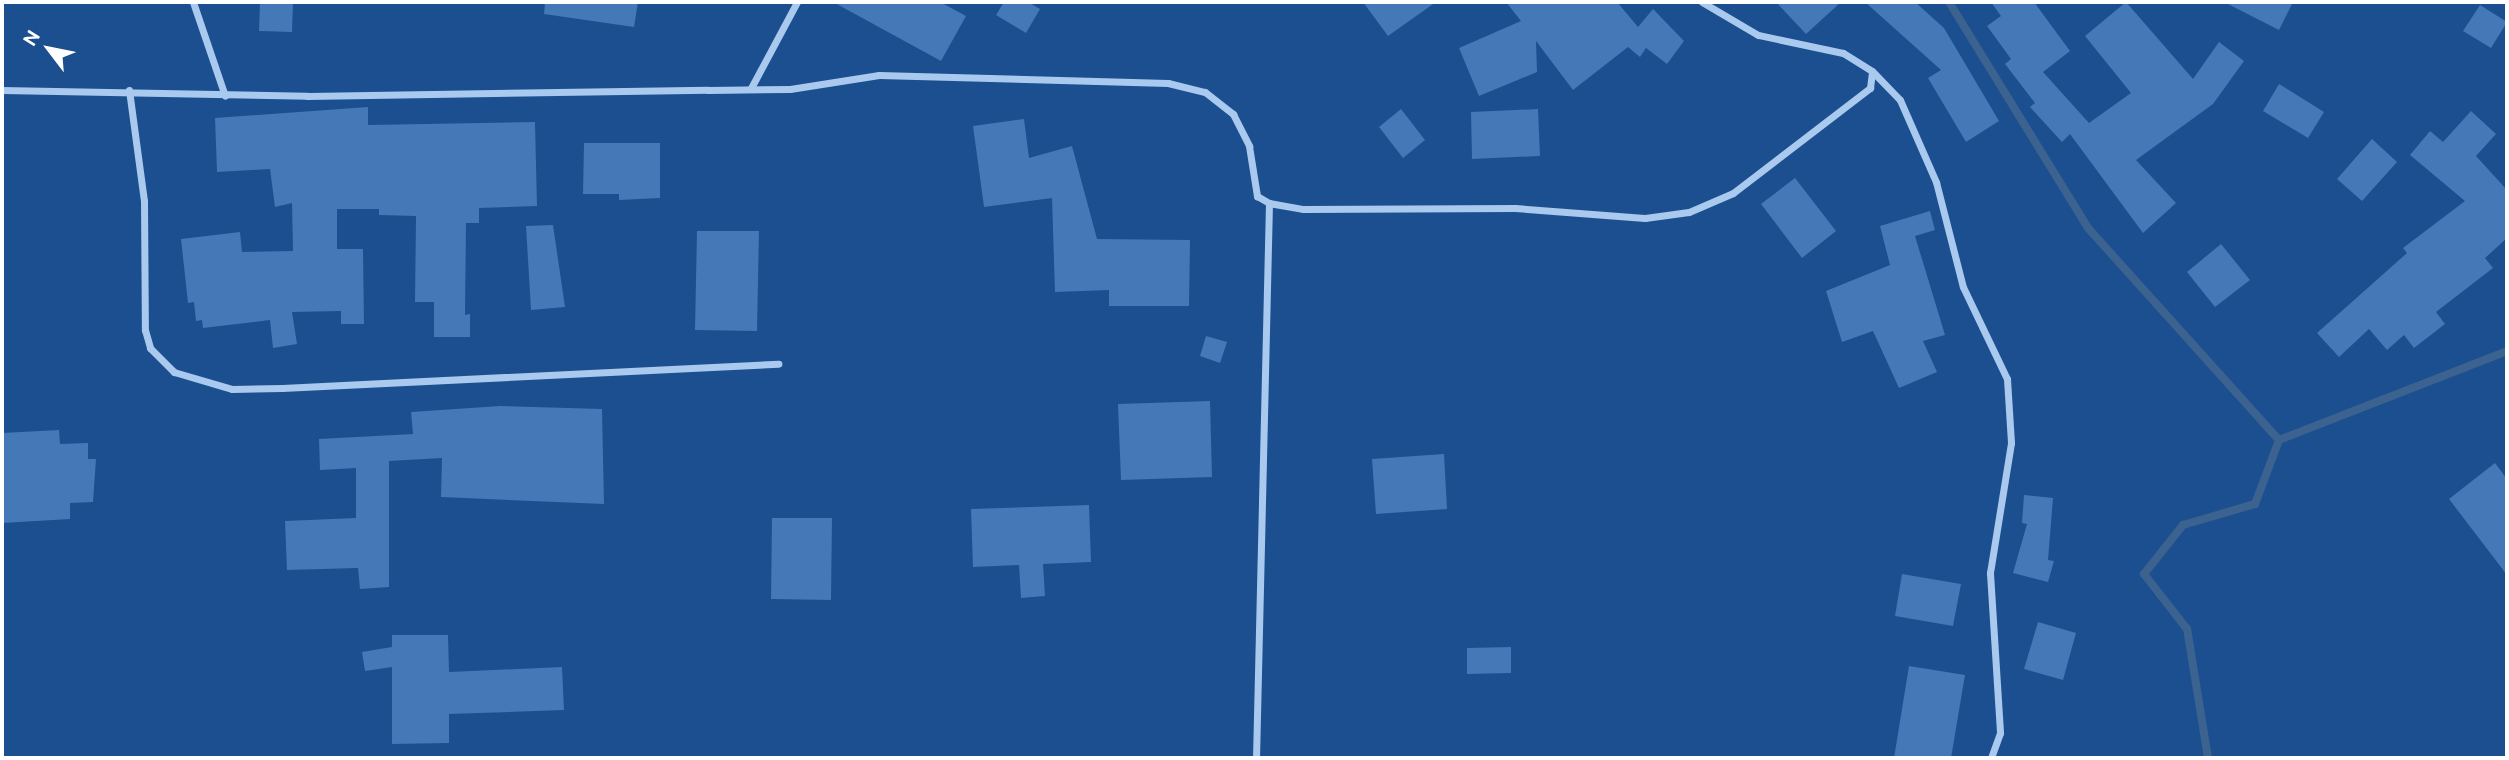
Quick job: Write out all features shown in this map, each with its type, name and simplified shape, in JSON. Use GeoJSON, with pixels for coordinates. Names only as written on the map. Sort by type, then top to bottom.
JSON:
{"type":"FeatureCollection","features":[{"type":"Feature","properties":{"kind":"street"},"geometry":{"type":"LineString","coordinates":[[193,2],[225,96]]}},
{"type":"Feature","properties":{"kind":"street"},"geometry":{"type":"LineString","coordinates":[[751,88],[797,2]]}},
{"type":"Feature","properties":{"kind":"street"},"geometry":{"type":"LineString","coordinates":[[1702,2],[1758,35],[1843,53],[1871,71],[1900,100],[1936,182],[1964,287],[2007,379],[2011,443],[1990,572],[2000,733],[1991,758]]}},
{"type":"Feature","properties":{"kind":"street"},"geometry":{"type":"LineString","coordinates":[[2,90],[129,90],[225,96],[790,89],[878,75],[1190,87],[1220,100],[1233,114],[1249,146],[1258,196],[1269,203],[1303,209],[1515,208],[1645,218],[1689,212],[1733,193],[1865,97],[1871,71]]}},
{"type":"Feature","properties":{"kind":"street"},"geometry":{"type":"LineString","coordinates":[[129,90],[144,201],[145,330],[150,348],[174,372],[232,388],[282,388],[778,364]]}},
{"type":"Feature","properties":{"kind":"street"},"geometry":{"type":"LineString","coordinates":[[1256,758],[1260,409],[1269,203]]}},
{"type":"Feature","properties":{"kind":"building"},"geometry":{"type":"Polygon","coordinates":[[[260,2],[293,2],[292,32],[259,31],[260,2]]]}},
{"type":"Feature","properties":{"kind":"building"},"geometry":{"type":"Polygon","coordinates":[[[545,2],[638,2],[634,27],[544,14],[545,2]]]}},
{"type":"Feature","properties":{"kind":"building"},"geometry":{"type":"Polygon","coordinates":[[[833,2],[940,2],[966,16],[941,61],[833,2]]]}},
{"type":"Feature","properties":{"kind":"building"},"geometry":{"type":"Polygon","coordinates":[[[1004,2],[1028,2],[1040,9],[1026,33],[996,15],[1004,2]]]}},
{"type":"Feature","properties":{"kind":"building"},"geometry":{"type":"Polygon","coordinates":[[[1363,2],[1436,2],[1388,36],[1363,2]]]}},
{"type":"Feature","properties":{"kind":"building"},"geometry":{"type":"Polygon","coordinates":[[[1506,2],[1617,2],[1638,27],[1653,9],[1684,41],[1667,64],[1646,48],[1640,57],[1628,47],[1573,90],[1536,41],[1537,72],[1479,96],[1459,48],[1521,21],[1506,2]]]}},
{"type":"Feature","properties":{"kind":"building"},"geometry":{"type":"Polygon","coordinates":[[[1776,2],[1841,2],[1806,34],[1776,2]]]}},
{"type":"Feature","properties":{"kind":"building"},"geometry":{"type":"Polygon","coordinates":[[[1865,2],[1915,2],[1944,28],[1999,121],[1966,142],[1928,78],[1941,70],[1865,2]]]}},
{"type":"Feature","properties":{"kind":"building"},"geometry":{"type":"Polygon","coordinates":[[[1991,2],[2034,2],[2070,51],[2043,72],[2089,123],[2131,93],[2085,36],[2126,2],[2193,79],[2219,42],[2244,61],[2213,104],[2136,160],[2176,203],[2143,233],[2070,134],[2062,142],[2030,107],[2035,103],[2005,64],[2011,59],[1987,26],[2001,16],[1991,2]]]}},
{"type":"Feature","properties":{"kind":"building"},"geometry":{"type":"Polygon","coordinates":[[[2224,2],[2293,2],[2279,30],[2224,2]]]}},
{"type":"Feature","properties":{"kind":"building"},"geometry":{"type":"Polygon","coordinates":[[[2480,5],[2507,22],[2491,48],[2463,31],[2480,5]]]}},
{"type":"Feature","properties":{"kind":"building"},"geometry":{"type":"Polygon","coordinates":[[[2279,84],[2324,112],[2308,138],[2263,111],[2279,84]]]}},
{"type":"Feature","properties":{"kind":"building"},"geometry":{"type":"Polygon","coordinates":[[[368,107],[368,125],[535,122],[537,206],[479,208],[479,223],[466,223],[465,315],[470,314],[470,337],[434,337],[434,302],[415,302],[416,216],[379,215],[379,209],[337,209],[337,249],[363,249],[364,324],[341,324],[341,311],[292,312],[297,344],[273,348],[270,320],[203,328],[202,320],[196,321],[194,302],[188,303],[181,239],[240,232],[242,252],[293,251],[292,203],[275,207],[270,169],[217,172],[215,118],[368,107]]]}},
{"type":"Feature","properties":{"kind":"building"},"geometry":{"type":"Polygon","coordinates":[[[1401,109],[1425,140],[1403,158],[1379,127],[1401,109]]]}},
{"type":"Feature","properties":{"kind":"building"},"geometry":{"type":"Polygon","coordinates":[[[1538,109],[1540,156],[1472,159],[1471,112],[1538,109]]]}},
{"type":"Feature","properties":{"kind":"building"},"geometry":{"type":"Polygon","coordinates":[[[2471,111],[2496,134],[2476,156],[2507,190],[2507,238],[2485,258],[2493,268],[2436,312],[2445,324],[2414,348],[2404,335],[2387,350],[2369,329],[2339,357],[2317,333],[2407,253],[2403,248],[2465,201],[2410,155],[2430,131],[2443,142],[2471,111]]]}},
{"type":"Feature","properties":{"kind":"building"},"geometry":{"type":"Polygon","coordinates":[[[1024,119],[1029,158],[1072,146],[1097,239],[1190,240],[1189,306],[1109,306],[1109,290],[1055,292],[1052,198],[984,207],[973,126],[1024,119]]]}},
{"type":"Feature","properties":{"kind":"building"},"geometry":{"type":"Polygon","coordinates":[[[2372,139],[2397,162],[2362,201],[2337,179],[2372,139]]]}},
{"type":"Feature","properties":{"kind":"building"},"geometry":{"type":"Polygon","coordinates":[[[584,143],[660,143],[660,198],[619,200],[619,194],[583,194],[584,143]]]}},
{"type":"Feature","properties":{"kind":"building"},"geometry":{"type":"Polygon","coordinates":[[[1795,178],[1836,231],[1802,258],[1761,204],[1795,178]]]}},
{"type":"Feature","properties":{"kind":"building"},"geometry":{"type":"Polygon","coordinates":[[[1930,211],[1935,230],[1915,236],[1945,335],[1923,341],[1937,372],[1899,388],[1873,331],[1842,342],[1826,291],[1890,265],[1880,226],[1930,211]]]}},
{"type":"Feature","properties":{"kind":"building"},"geometry":{"type":"Polygon","coordinates":[[[553,225],[565,307],[531,310],[526,226],[553,225]]]}},
{"type":"Feature","properties":{"kind":"building"},"geometry":{"type":"Polygon","coordinates":[[[697,231],[759,231],[757,331],[695,330],[697,231]]]}},
{"type":"Feature","properties":{"kind":"building"},"geometry":{"type":"Polygon","coordinates":[[[2221,244],[2250,280],[2215,307],[2187,272],[2221,244]]]}},
{"type":"Feature","properties":{"kind":"building"},"geometry":{"type":"Polygon","coordinates":[[[1206,336],[1227,342],[1220,363],[1200,356],[1206,336]]]}},
{"type":"Feature","properties":{"kind":"building"},"geometry":{"type":"Polygon","coordinates":[[[1210,401],[1212,477],[1121,480],[1118,404],[1210,401]]]}},
{"type":"Feature","properties":{"kind":"building"},"geometry":{"type":"Polygon","coordinates":[[[500,406],[602,409],[604,504],[441,497],[442,458],[389,461],[389,587],[360,589],[358,568],[287,570],[285,521],[356,518],[356,468],[320,470],[319,439],[413,434],[411,412],[500,406]]]}},
{"type":"Feature","properties":{"kind":"building"},"geometry":{"type":"Polygon","coordinates":[[[59,430],[60,444],[88,443],[88,459],[96,459],[93,502],[70,503],[70,519],[2,523],[2,433],[59,430]]]}},
{"type":"Feature","properties":{"kind":"building"},"geometry":{"type":"Polygon","coordinates":[[[1444,454],[1447,509],[1376,514],[1372,459],[1444,454]]]}},
{"type":"Feature","properties":{"kind":"building"},"geometry":{"type":"Polygon","coordinates":[[[2495,463],[2507,479],[2507,575],[2449,499],[2495,463]]]}},
{"type":"Feature","properties":{"kind":"building"},"geometry":{"type":"Polygon","coordinates":[[[2024,495],[2053,498],[2048,560],[2054,561],[2048,582],[2013,573],[2027,524],[2022,523],[2024,495]]]}},
{"type":"Feature","properties":{"kind":"building"},"geometry":{"type":"Polygon","coordinates":[[[1089,505],[1091,562],[1043,564],[1045,596],[1021,598],[1019,565],[973,567],[971,509],[1089,505]]]}},
{"type":"Feature","properties":{"kind":"building"},"geometry":{"type":"Polygon","coordinates":[[[772,518],[832,518],[831,600],[771,599],[772,518]]]}},
{"type":"Feature","properties":{"kind":"building"},"geometry":{"type":"Polygon","coordinates":[[[1902,574],[1961,584],[1953,626],[1895,616],[1902,574]]]}},
{"type":"Feature","properties":{"kind":"building"},"geometry":{"type":"Polygon","coordinates":[[[2038,622],[2076,633],[2063,680],[2024,669],[2038,622]]]}},
{"type":"Feature","properties":{"kind":"building"},"geometry":{"type":"Polygon","coordinates":[[[392,635],[448,635],[449,672],[562,667],[564,710],[449,714],[449,743],[392,744],[392,667],[365,671],[362,652],[392,647],[392,635]]]}},
{"type":"Feature","properties":{"kind":"building"},"geometry":{"type":"Polygon","coordinates":[[[1511,647],[1511,673],[1467,674],[1467,648],[1511,647]]]}},
{"type":"Feature","properties":{"kind":"building"},"geometry":{"type":"Polygon","coordinates":[[[1909,666],[1965,675],[1951,758],[1894,758],[1909,666]]]}},
{"type":"Feature","properties":{"kind":"waterway"},"geometry":{"type":"LineString","coordinates":[[1949,2],[2088,228],[2279,440]]}},
{"type":"Feature","properties":{"kind":"waterway"},"geometry":{"type":"LineString","coordinates":[[2208,758],[2187,629],[2144,574],[2183,525],[2255,504],[2279,440],[2507,351]]}}]}
